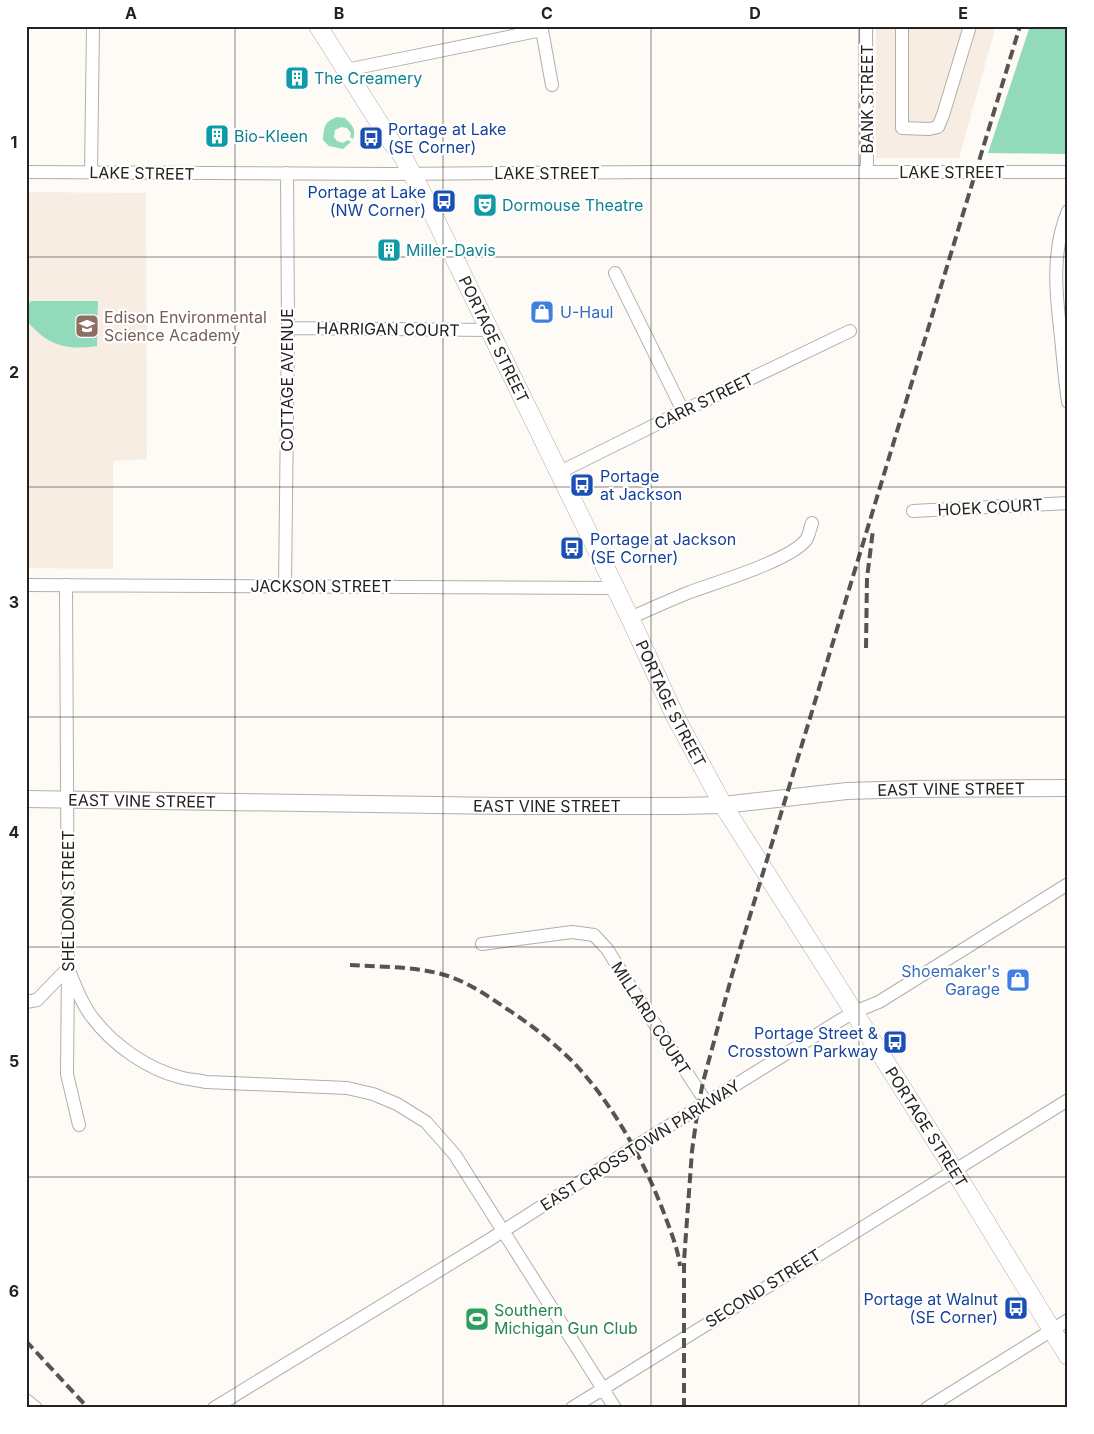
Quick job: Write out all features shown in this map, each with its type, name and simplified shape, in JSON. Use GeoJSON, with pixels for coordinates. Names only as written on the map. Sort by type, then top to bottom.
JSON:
{"type":"FeatureCollection","features":[{"type":"Feature","properties":{"kind":"main road","name":"PORTAGE STREET"},"geometry":{"type":"LineString","coordinates":[[318,26],[392,143],[402,155],[412,174],[514,377],[558,473],[616,588],[675,716],[723,805],[954,1170],[1068,1356]]}},
{"type":"Feature","properties":{"kind":"street"},"geometry":{"type":"LineString","coordinates":[[91,172],[93,26]]}},
{"type":"Feature","properties":{"kind":"street","name":"BANK STREET"},"geometry":{"type":"LineString","coordinates":[[866,26],[867,171]]}},
{"type":"Feature","properties":{"kind":"street"},"geometry":{"type":"LineString","coordinates":[[902,26],[902,128],[929,129],[938,127],[943,115],[970,26]]}},
{"type":"Feature","properties":{"kind":"street"},"geometry":{"type":"LineString","coordinates":[[346,70],[542,28],[552,85]]}},
{"type":"Feature","properties":{"kind":"street","name":"LAKE STREET"},"geometry":{"type":"LineString","coordinates":[[26,172],[412,174],[867,171],[1068,172]]}},
{"type":"Feature","properties":{"kind":"street","name":"COTTAGE AVENUE"},"geometry":{"type":"LineString","coordinates":[[285,586],[288,328],[287,173]]}},
{"type":"Feature","properties":{"kind":"street"},"geometry":{"type":"LineString","coordinates":[[1068,211],[1061,230],[1058,247],[1056,291],[1068,402]]}},
{"type":"Feature","properties":{"kind":"street"},"geometry":{"type":"LineString","coordinates":[[616,273],[683,411]]}},
{"type":"Feature","properties":{"kind":"street","name":"HARRIGAN COURT"},"geometry":{"type":"LineString","coordinates":[[288,328],[489,330]]}},
{"type":"Feature","properties":{"kind":"street","name":"CARR STREET"},"geometry":{"type":"LineString","coordinates":[[558,473],[850,331]]}},
{"type":"Feature","properties":{"kind":"street","name":"HOEK COURT"},"geometry":{"type":"LineString","coordinates":[[912,511],[1068,503]]}},
{"type":"Feature","properties":{"kind":"street"},"geometry":{"type":"LineString","coordinates":[[630,618],[785,555],[798,548],[807,540],[812,522]]}},
{"type":"Feature","properties":{"kind":"street","name":"JACKSON STREET"},"geometry":{"type":"LineString","coordinates":[[26,585],[616,588]]}},
{"type":"Feature","properties":{"kind":"street","name":"SHELDON STREET"},"geometry":{"type":"LineString","coordinates":[[66,586],[67,1074],[79,1125]]}},
{"type":"Feature","properties":{"kind":"street","name":"EAST VINE STREET"},"geometry":{"type":"LineString","coordinates":[[26,799],[504,806],[723,805],[846,791],[1068,788]]}},
{"type":"Feature","properties":{"kind":"street","name":"EAST CROSSTOWN PARKWAY"},"geometry":{"type":"LineString","coordinates":[[214,1408],[504,1231],[706,1102],[854,1012],[879,1002],[1068,884]]}},
{"type":"Feature","properties":{"kind":"street","name":"MILLARD COURT"},"geometry":{"type":"LineString","coordinates":[[482,944],[572,932],[594,935],[607,949],[706,1102]]}},
{"type":"Feature","properties":{"kind":"street"},"geometry":{"type":"LineString","coordinates":[[26,1002],[37,1000],[68,968],[91,1016],[103,1030],[134,1056],[162,1071],[183,1078],[206,1082],[347,1088],[373,1094],[397,1104],[426,1122],[456,1155],[615,1408]]}},
{"type":"Feature","properties":{"kind":"street","name":"SECOND STREET"},"geometry":{"type":"LineString","coordinates":[[572,1408],[1068,1100]]}},
{"type":"Feature","properties":{"kind":"street"},"geometry":{"type":"LineString","coordinates":[[927,1408],[1068,1320]]}},
{"type":"Feature","properties":{"kind":"street"},"geometry":{"type":"LineString","coordinates":[[26,1400],[36,1408]]}},
{"type":"Feature","properties":{"kind":"shaded area"},"geometry":{"type":"Polygon","coordinates":[[[876,26],[996,26],[959,158],[876,158],[876,26]]]}},
{"type":"Feature","properties":{"kind":"shaded area","name":"Edison Environmental Science Academy"},"geometry":{"type":"Polygon","coordinates":[[[26,192],[146,193],[147,459],[113,461],[113,569],[26,568],[26,192]]]}},
{"type":"Feature","properties":{"kind":"green space"},"geometry":{"type":"Polygon","coordinates":[[[1030,26],[1068,26],[1068,154],[988,153],[1030,26]]]}},
{"type":"Feature","properties":{"kind":"green space"},"geometry":{"type":"Polygon","coordinates":[[[337,117],[345,118],[354,130],[353,139],[350,137],[351,133],[347,128],[341,127],[335,130],[334,137],[337,141],[343,143],[348,140],[351,142],[343,149],[329,146],[323,140],[326,125],[337,117]]]}},
{"type":"Feature","properties":{"kind":"green space"},"geometry":{"type":"Polygon","coordinates":[[[31,301],[98,301],[97,346],[66,347],[50,341],[26,320],[26,306],[31,301]]]}},
{"type":"Feature","properties":{"kind":"railway"},"geometry":{"type":"LineString","coordinates":[[684,1408],[684,1261],[692,1151],[703,1082],[732,975],[1020,26]]}},
{"type":"Feature","properties":{"kind":"railway"},"geometry":{"type":"LineString","coordinates":[[866,648],[867,578],[873,530]]}},
{"type":"Feature","properties":{"kind":"railway"},"geometry":{"type":"LineString","coordinates":[[350,965],[412,969],[456,979],[500,1004],[557,1047],[587,1077],[626,1134],[657,1196],[678,1253],[680,1266]]}},
{"type":"Feature","properties":{"kind":"railway"},"geometry":{"type":"LineString","coordinates":[[26,1341],[88,1408]]}},
{"type":"Feature","properties":{"kind":"place","name":"The Creamery"},"geometry":{"type":"Point","coordinates":[297,78]}},
{"type":"Feature","properties":{"kind":"place","name":"Bio-Kleen"},"geometry":{"type":"Point","coordinates":[217,136]}},
{"type":"Feature","properties":{"kind":"place","name":"Portage at Lake (SE Corner)"},"geometry":{"type":"Point","coordinates":[371,138]}},
{"type":"Feature","properties":{"kind":"place","name":"Portage at Lake (NW Corner)"},"geometry":{"type":"Point","coordinates":[444,201]}},
{"type":"Feature","properties":{"kind":"place","name":"Dormouse Theatre"},"geometry":{"type":"Point","coordinates":[485,205]}},
{"type":"Feature","properties":{"kind":"place","name":"Miller-Davis"},"geometry":{"type":"Point","coordinates":[389,250]}},
{"type":"Feature","properties":{"kind":"place","name":"U-Haul"},"geometry":{"type":"Point","coordinates":[542,312]}},
{"type":"Feature","properties":{"kind":"place","name":"Edison Environmental Science Academy"},"geometry":{"type":"Point","coordinates":[87,326]}},
{"type":"Feature","properties":{"kind":"place","name":"Portage at Jackson"},"geometry":{"type":"Point","coordinates":[582,485]}},
{"type":"Feature","properties":{"kind":"place","name":"Portage at Jackson (SE Corner)"},"geometry":{"type":"Point","coordinates":[572,548]}},
{"type":"Feature","properties":{"kind":"place","name":"Shoemaker's Garage"},"geometry":{"type":"Point","coordinates":[1018,980]}},
{"type":"Feature","properties":{"kind":"place","name":"Portage Street & Crosstown Parkway"},"geometry":{"type":"Point","coordinates":[895,1042]}},
{"type":"Feature","properties":{"kind":"place","name":"Portage at Walnut (SE Corner)"},"geometry":{"type":"Point","coordinates":[1016,1308]}},
{"type":"Feature","properties":{"kind":"place","name":"Southern Michigan Gun Club"},"geometry":{"type":"Point","coordinates":[477,1319]}}]}
